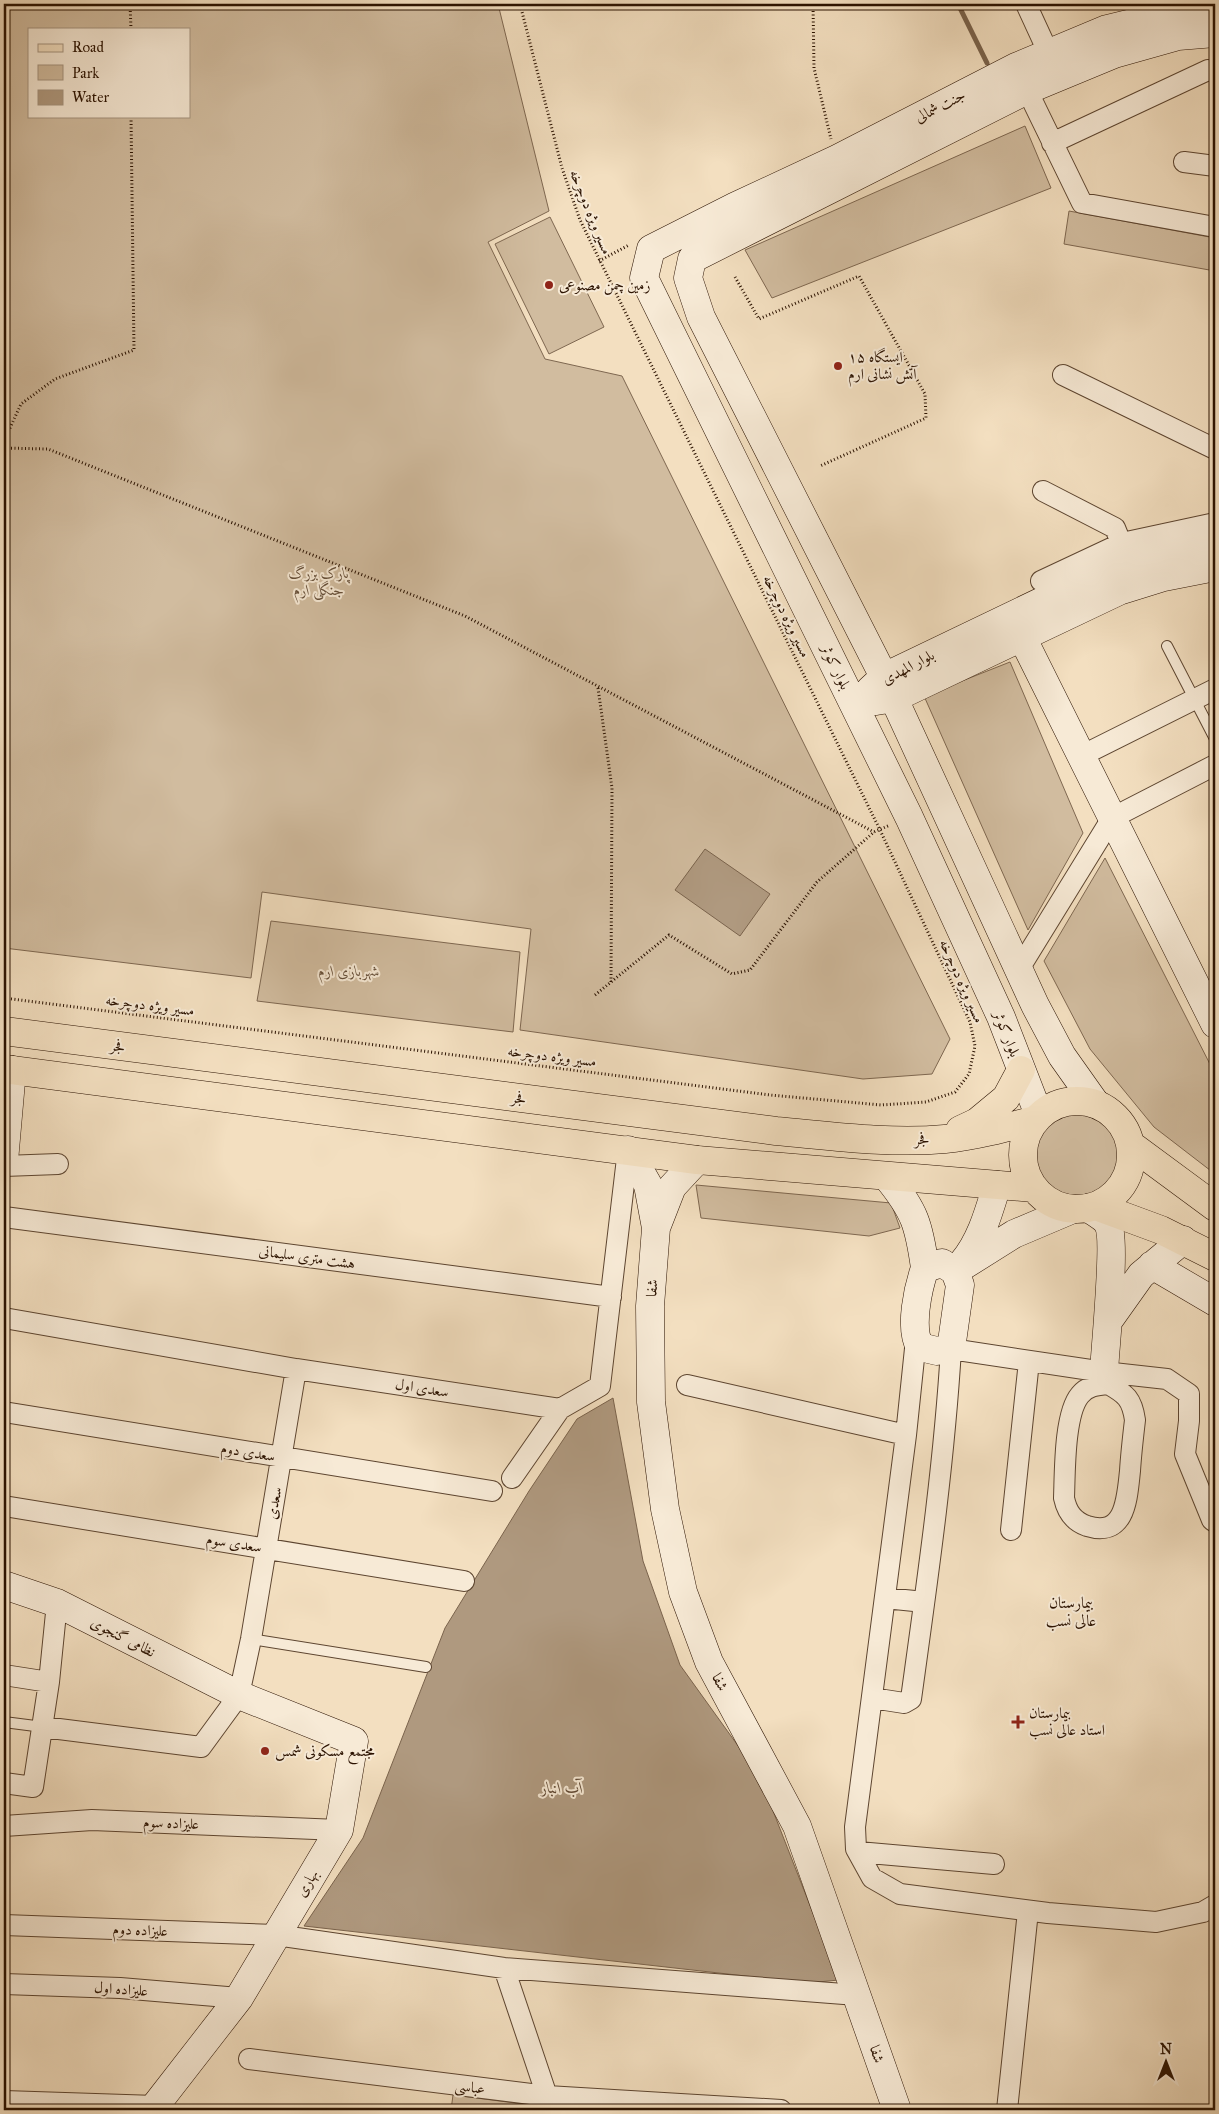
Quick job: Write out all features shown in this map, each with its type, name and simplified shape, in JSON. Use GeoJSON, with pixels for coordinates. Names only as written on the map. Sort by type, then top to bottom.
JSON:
{"type":"FeatureCollection","features":[{"type":"Feature","properties":{"kind":"main road","name":"جنت شمالی"},"geometry":{"type":"LineString","coordinates":[[676,236],[837,159],[1016,67],[1108,29],[1186,10],[1215,10]]}},
{"type":"Feature","properties":{"kind":"main road","name":"جنت شمالی"},"geometry":{"type":"LineString","coordinates":[[692,259],[1027,90],[1114,54],[1178,36],[1215,33]]}},
{"type":"Feature","properties":{"kind":"main road"},"geometry":{"type":"LineString","coordinates":[[676,236],[692,259],[688,278],[701,317],[889,687],[1035,1005],[1062,1056],[1096,1104]]}},
{"type":"Feature","properties":{"kind":"main road","name":"بلوار کوثر"},"geometry":{"type":"LineString","coordinates":[[676,236],[651,249],[644,278],[909,817],[1001,1017],[1037,1117]]}},
{"type":"Feature","properties":{"kind":"main road","name":"بلوار المهدی"},"geometry":{"type":"LineString","coordinates":[[855,705],[1125,552],[1215,541]]}},
{"type":"Feature","properties":{"kind":"main road","name":"بلوار المهدی"},"geometry":{"type":"LineString","coordinates":[[889,687],[1022,637],[1119,591],[1164,577],[1215,567]]}},
{"type":"Feature","properties":{"kind":"main road"},"geometry":{"type":"LineString","coordinates":[[1022,637],[1215,1024]]}},
{"type":"Feature","properties":{"kind":"main road"},"geometry":{"type":"LineString","coordinates":[[4,1161],[10,1032]]}},
{"type":"Feature","properties":{"kind":"main road","name":"فجر"},"geometry":{"type":"LineString","coordinates":[[10,1032],[776,1131],[892,1140],[943,1139],[975,1135],[1037,1117]]}},
{"type":"Feature","properties":{"kind":"main road"},"geometry":{"type":"LineString","coordinates":[[8,1070],[697,1160],[1034,1188]]}},
{"type":"Feature","properties":{"kind":"main road"},"geometry":{"type":"LineString","coordinates":[[943,1139],[977,1122],[1006,1098],[1021,1070]]}},
{"type":"Feature","properties":{"kind":"main road"},"geometry":{"type":"LineString","coordinates":[[1215,1207],[1131,1145],[1112,1113],[1096,1104],[1081,1100],[1066,1101],[1052,1106],[1037,1117],[1025,1136],[1022,1154],[1025,1172],[1034,1188],[1045,1199],[1058,1206],[1086,1208],[1182,1240],[1215,1257]]}},
{"type":"Feature","properties":{"kind":"main road"},"geometry":{"type":"LineString","coordinates":[[956,1271],[1014,1234],[1110,1198],[1124,1181],[1131,1160],[1131,1145]]}},
{"type":"Feature","properties":{"kind":"main road"},"geometry":{"type":"LineString","coordinates":[[628,1150],[648,1186],[656,1228]]}},
{"type":"Feature","properties":{"kind":"main road"},"geometry":{"type":"LineString","coordinates":[[656,1228],[672,1188],[697,1160]]}},
{"type":"Feature","properties":{"kind":"main road"},"geometry":{"type":"LineString","coordinates":[[887,1177],[909,1206],[915,1218],[925,1268],[920,1284],[915,1325],[916,1339],[920,1347],[938,1352],[951,1349],[960,1285],[956,1271],[942,1263],[925,1268]]}},
{"type":"Feature","properties":{"kind":"main road"},"geometry":{"type":"LineString","coordinates":[[956,1271],[978,1239],[997,1185]]}},
{"type":"Feature","properties":{"kind":"main road"},"geometry":{"type":"LineString","coordinates":[[1086,1208],[1107,1223],[1111,1237],[1110,1291],[1098,1379]]}},
{"type":"Feature","properties":{"kind":"main road","name":"شفا"},"geometry":{"type":"LineString","coordinates":[[656,1228],[650,1306],[651,1402],[665,1509],[683,1592],[709,1662],[797,1826],[896,2110]]}},
{"type":"Feature","properties":{"kind":"main road"},"geometry":{"type":"LineString","coordinates":[[1107,1323],[1124,1296],[1141,1275],[1182,1240]]}},
{"type":"Feature","properties":{"kind":"main road"},"geometry":{"type":"LineString","coordinates":[[1152,1265],[1215,1302]]}},
{"type":"Feature","properties":{"kind":"main road","name":"نظامی گنجوی"},"geometry":{"type":"LineString","coordinates":[[4,1585],[57,1603],[239,1695]]}},
{"type":"Feature","properties":{"kind":"main road","name":"بهاری"},"geometry":{"type":"LineString","coordinates":[[154,2108],[239,1998],[339,1830],[354,1741],[239,1695]]}},
{"type":"Feature","properties":{"kind":"street"},"geometry":{"type":"LineString","coordinates":[[1026,4],[1049,54]]}},
{"type":"Feature","properties":{"kind":"street"},"geometry":{"type":"LineString","coordinates":[[1052,143],[1208,70],[1215,72]]}},
{"type":"Feature","properties":{"kind":"street"},"geometry":{"type":"LineString","coordinates":[[1027,90],[1082,203],[1215,227]]}},
{"type":"Feature","properties":{"kind":"street"},"geometry":{"type":"LineString","coordinates":[[1184,162],[1215,166]]}},
{"type":"Feature","properties":{"kind":"street"},"geometry":{"type":"LineString","coordinates":[[1063,375],[1215,449]]}},
{"type":"Feature","properties":{"kind":"street"},"geometry":{"type":"LineString","coordinates":[[1043,491],[1115,528],[1125,552]]}},
{"type":"Feature","properties":{"kind":"street"},"geometry":{"type":"LineString","coordinates":[[1041,581],[1215,523]]}},
{"type":"Feature","properties":{"kind":"street"},"geometry":{"type":"LineString","coordinates":[[1081,756],[1215,689]]}},
{"type":"Feature","properties":{"kind":"street"},"geometry":{"type":"LineString","coordinates":[[1019,970],[1112,818],[1215,765]]}},
{"type":"Feature","properties":{"kind":"street"},"geometry":{"type":"LineString","coordinates":[[512,1478],[560,1409],[600,1386],[628,1150]]}},
{"type":"Feature","properties":{"kind":"street"},"geometry":{"type":"LineString","coordinates":[[4,1166],[58,1164]]}},
{"type":"Feature","properties":{"kind":"street","name":"هشت متری سلیمانی"},"geometry":{"type":"LineString","coordinates":[[4,1217],[611,1297]]}},
{"type":"Feature","properties":{"kind":"street","name":"سعدی اول"},"geometry":{"type":"LineString","coordinates":[[4,1318],[296,1369],[560,1409]]}},
{"type":"Feature","properties":{"kind":"street"},"geometry":{"type":"LineString","coordinates":[[916,1339],[906,1435],[855,1827],[858,1852],[872,1878],[900,1894],[1028,1910],[1156,1922],[1203,1912],[1215,1905]]}},
{"type":"Feature","properties":{"kind":"street"},"geometry":{"type":"LineString","coordinates":[[872,1698],[904,1703],[910,1699],[924,1602],[951,1349],[1029,1361],[1098,1379],[1125,1393],[1134,1411],[1135,1420],[1126,1506],[1114,1524],[1108,1528],[1093,1527],[1079,1523],[1067,1512],[1064,1498],[1070,1411],[1080,1394],[1098,1379],[1168,1379],[1189,1394],[1189,1421],[1184,1454],[1196,1484],[1215,1522]]}},
{"type":"Feature","properties":{"kind":"street"},"geometry":{"type":"LineString","coordinates":[[1011,1530],[1029,1361]]}},
{"type":"Feature","properties":{"kind":"street","name":"سعدی"},"geometry":{"type":"LineString","coordinates":[[239,1695],[252,1639],[296,1369]]}},
{"type":"Feature","properties":{"kind":"street"},"geometry":{"type":"LineString","coordinates":[[687,1385],[906,1435]]}},
{"type":"Feature","properties":{"kind":"street","name":"سعدی دوم"},"geometry":{"type":"LineString","coordinates":[[4,1412],[492,1491]]}},
{"type":"Feature","properties":{"kind":"street","name":"سعدی سوم"},"geometry":{"type":"LineString","coordinates":[[4,1506],[464,1581]]}},
{"type":"Feature","properties":{"kind":"street"},"geometry":{"type":"LineString","coordinates":[[885,1598],[924,1602]]}},
{"type":"Feature","properties":{"kind":"street"},"geometry":{"type":"LineString","coordinates":[[4,1782],[33,1787],[49,1682],[57,1603]]}},
{"type":"Feature","properties":{"kind":"street"},"geometry":{"type":"LineString","coordinates":[[4,1675],[49,1682]]}},
{"type":"Feature","properties":{"kind":"street"},"geometry":{"type":"LineString","coordinates":[[43,1727],[201,1747],[239,1695]]}},
{"type":"Feature","properties":{"kind":"street","name":"علیزاده سوم"},"geometry":{"type":"LineString","coordinates":[[4,1826],[92,1820],[339,1830]]}},
{"type":"Feature","properties":{"kind":"street"},"geometry":{"type":"LineString","coordinates":[[858,1852],[994,1864]]}},
{"type":"Feature","properties":{"kind":"street"},"geometry":{"type":"LineString","coordinates":[[1007,2110],[1028,1910]]}},
{"type":"Feature","properties":{"kind":"street","name":"علیزاده دوم"},"geometry":{"type":"LineString","coordinates":[[4,1925],[276,1935],[504,1968],[857,1995]]}},
{"type":"Feature","properties":{"kind":"street"},"geometry":{"type":"LineString","coordinates":[[504,1968],[550,2106]]}},
{"type":"Feature","properties":{"kind":"street","name":"علیزاده اول"},"geometry":{"type":"LineString","coordinates":[[4,1984],[120,1988],[239,1998]]}},
{"type":"Feature","properties":{"kind":"street","name":"عباسی"},"geometry":{"type":"LineString","coordinates":[[248,2059],[550,2106],[782,2110]]}},
{"type":"Feature","properties":{"kind":"street"},"geometry":{"type":"LineString","coordinates":[[4,2101],[154,2108]]}},
{"type":"Feature","properties":{"kind":"lane"},"geometry":{"type":"LineString","coordinates":[[1168,646],[1215,740]]}},
{"type":"Feature","properties":{"kind":"lane"},"geometry":{"type":"LineString","coordinates":[[252,1639],[426,1667]]}},
{"type":"Feature","properties":{"kind":"lane"},"geometry":{"type":"LineString","coordinates":[[4,1722],[43,1727]]}},
{"type":"Feature","properties":{"kind":"path"},"geometry":{"type":"LineString","coordinates":[[130,4],[131,28]]}},
{"type":"Feature","properties":{"kind":"path","name":"مسیر ویژه دوچرخه"},"geometry":{"type":"LineString","coordinates":[[4,998],[770,1095],[881,1105],[926,1102],[955,1092],[969,1074],[975,1046],[970,1022],[880,830],[580,220],[562,168],[520,4]]}},
{"type":"Feature","properties":{"kind":"path"},"geometry":{"type":"LineString","coordinates":[[813,4],[814,68],[837,159]]}},
{"type":"Feature","properties":{"kind":"path"},"geometry":{"type":"LineString","coordinates":[[4,441],[22,404],[55,379],[134,350],[131,118]]}},
{"type":"Feature","properties":{"kind":"path"},"geometry":{"type":"LineString","coordinates":[[735,277],[759,319],[859,276],[925,394],[926,418],[820,466]]}},
{"type":"Feature","properties":{"kind":"path"},"geometry":{"type":"LineString","coordinates":[[4,448],[48,449],[465,616],[598,688],[874,832]]}},
{"type":"Feature","properties":{"kind":"path"},"geometry":{"type":"LineString","coordinates":[[598,688],[612,788],[611,982]]}},
{"type":"Feature","properties":{"kind":"path"},"geometry":{"type":"LineString","coordinates":[[595,995],[669,935],[732,974],[750,970],[817,882],[874,832],[909,817]]}},
{"type":"Feature","properties":{"kind":"green space","name":"پارک بزرگ جنگلی ارم"},"geometry":{"type":"Polygon","coordinates":[[[4,4],[498,4],[549,211],[488,242],[545,359],[622,376],[950,1039],[932,1074],[863,1079],[520,1030],[531,929],[262,892],[251,978],[4,948],[4,4]]]}},
{"type":"Feature","properties":{"kind":"green space"},"geometry":{"type":"Polygon","coordinates":[[[1025,126],[1051,188],[772,298],[745,250],[1025,126]]]}},
{"type":"Feature","properties":{"kind":"green space"},"geometry":{"type":"Polygon","coordinates":[[[1069,211],[1215,238],[1215,271],[1064,244],[1069,211]]]}},
{"type":"Feature","properties":{"kind":"green space","name":"زمین چمن مصنوعی"},"geometry":{"type":"Polygon","coordinates":[[[550,217],[604,327],[549,354],[495,244],[550,217]]]}},
{"type":"Feature","properties":{"kind":"green space"},"geometry":{"type":"Polygon","coordinates":[[[1010,662],[1083,833],[1028,930],[924,696],[1010,662]]]}},
{"type":"Feature","properties":{"kind":"green space"},"geometry":{"type":"Polygon","coordinates":[[[1105,858],[1215,1074],[1215,1174],[1154,1127],[1090,1049],[1044,961],[1105,858]]]}},
{"type":"Feature","properties":{"kind":"green space","name":"شهربازی ارم"},"geometry":{"type":"Polygon","coordinates":[[[271,921],[520,952],[513,1032],[257,1001],[271,921]]]}},
{"type":"Feature","properties":{"kind":"green space"},"geometry":{"type":"Polygon","coordinates":[[[1070,1111],[1088,1111],[1104,1118],[1116,1130],[1123,1146],[1123,1164],[1116,1180],[1104,1192],[1088,1199],[1070,1199],[1054,1192],[1042,1180],[1035,1164],[1035,1146],[1042,1130],[1054,1118],[1070,1111]]]}},
{"type":"Feature","properties":{"kind":"green space"},"geometry":{"type":"Polygon","coordinates":[[[696,1185],[891,1203],[900,1228],[869,1236],[701,1218],[696,1185]]]}},
{"type":"Feature","properties":{"kind":"green space"},"geometry":{"type":"Polygon","coordinates":[[[453,2095],[523,2104],[525,2110],[451,2110],[453,2095]]]}},
{"type":"Feature","properties":{"kind":"water"},"geometry":{"type":"Polygon","coordinates":[[[705,849],[770,894],[740,936],[675,890],[705,849]]]}},
{"type":"Feature","properties":{"kind":"water","name":"آب انبار"},"geometry":{"type":"Polygon","coordinates":[[[613,1398],[643,1561],[680,1665],[759,1775],[839,1980],[807,1983],[304,1926],[363,1838],[445,1628],[529,1491],[577,1419],[613,1398]]]}},
{"type":"Feature","properties":{"kind":"waterway"},"geometry":{"type":"LineString","coordinates":[[958,4],[987,63]]}},
{"type":"Feature","properties":{"kind":"place","name":"زمین چمن مصنوعی"},"geometry":{"type":"Point","coordinates":[549,285]}},
{"type":"Feature","properties":{"kind":"place","name":"ایستگاه ۱۵ آتش نشانی ارم"},"geometry":{"type":"Point","coordinates":[838,366]}},
{"type":"Feature","properties":{"kind":"place","name":"بیمارستان استاد عالی نسب"},"geometry":{"type":"Point","coordinates":[1018,1722]}},
{"type":"Feature","properties":{"kind":"place","name":"مجتمع مسکونی شمس"},"geometry":{"type":"Point","coordinates":[265,1751]}},
{"type":"Feature","properties":{"kind":"district","name":"بیمارستان عالی نسب"},"geometry":{"type":"Point","coordinates":[1071,1611]}}]}
